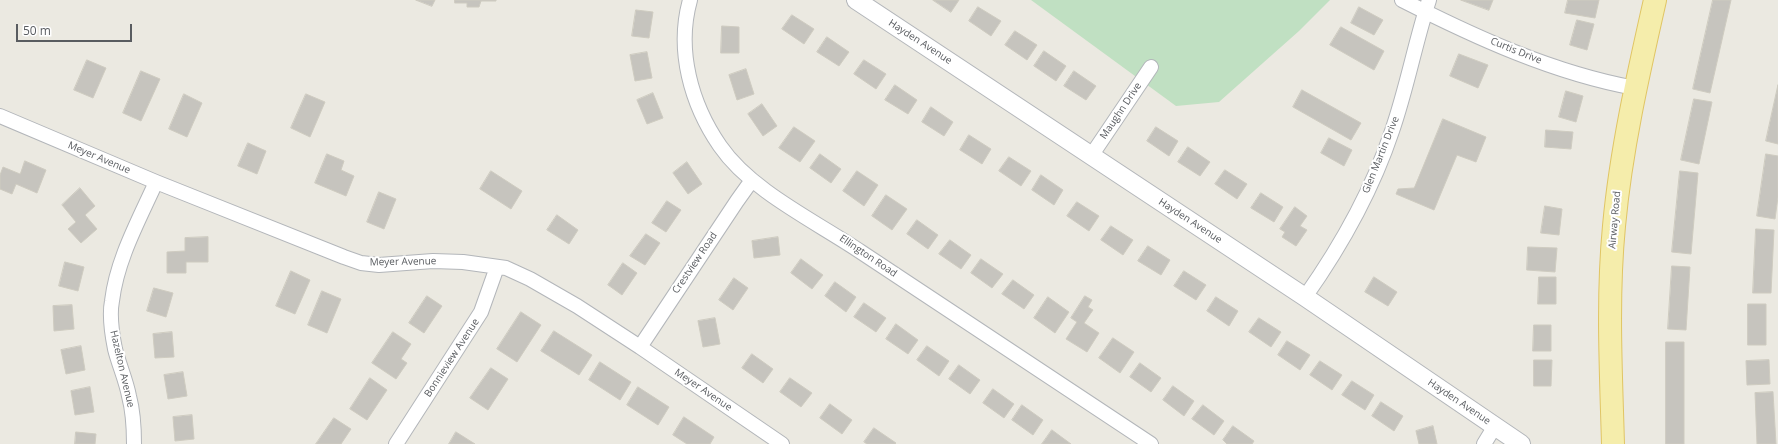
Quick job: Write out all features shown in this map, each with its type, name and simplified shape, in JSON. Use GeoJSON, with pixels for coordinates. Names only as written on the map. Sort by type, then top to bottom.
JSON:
{"type":"FeatureCollection","features":[{"type":"Feature","properties":{"kind":"main road","name":"Airway Road"},"geometry":{"type":"LineString","coordinates":[[1612,444],[1610,324],[1613,234],[1618,187],[1635,88],[1655,0]]}},
{"type":"Feature","properties":{"kind":"street","name":"Ellington Road"},"geometry":{"type":"LineString","coordinates":[[690,0],[687,11],[685,38],[686,63],[696,102],[720,146],[734,164],[752,180],[1151,444]]}},
{"type":"Feature","properties":{"kind":"street","name":"Hayden Avenue"},"geometry":{"type":"LineString","coordinates":[[856,0],[1305,297],[1522,444]]}},
{"type":"Feature","properties":{"kind":"street","name":"Curtis Drive"},"geometry":{"type":"LineString","coordinates":[[1402,0],[1427,6],[1458,28],[1570,72],[1604,82],[1635,88]]}},
{"type":"Feature","properties":{"kind":"street","name":"Glen Martin Drive"},"geometry":{"type":"LineString","coordinates":[[1305,297],[1345,237],[1381,160],[1392,132],[1427,6]]}},
{"type":"Feature","properties":{"kind":"street","name":"Maughn Drive"},"geometry":{"type":"LineString","coordinates":[[1091,156],[1151,67]]}},
{"type":"Feature","properties":{"kind":"street","name":"Meyer Avenue"},"geometry":{"type":"LineString","coordinates":[[0,116],[156,182],[344,258],[361,263],[379,265],[433,261],[463,262],[506,268],[530,279],[577,306],[640,347],[764,439],[782,444]]}},
{"type":"Feature","properties":{"kind":"street","name":"Crestview Road"},"geometry":{"type":"LineString","coordinates":[[640,347],[737,200],[752,180]]}},
{"type":"Feature","properties":{"kind":"street","name":"Hazelton Avenue"},"geometry":{"type":"LineString","coordinates":[[134,444],[133,419],[129,396],[115,350],[111,302],[129,243],[156,182]]}},
{"type":"Feature","properties":{"kind":"street","name":"Bonnieview Avenue"},"geometry":{"type":"LineString","coordinates":[[396,444],[481,312],[497,267]]}},
{"type":"Feature","properties":{"kind":"street"},"geometry":{"type":"LineString","coordinates":[[1484,444],[1495,426]]}},
{"type":"Feature","properties":{"kind":"green space"},"geometry":{"type":"Polygon","coordinates":[[[1031,0],[1330,0],[1299,31],[1219,102],[1176,106],[1031,0]]]}},
{"type":"Feature","properties":{"kind":"building"},"geometry":{"type":"Polygon","coordinates":[[[416,0],[435,0],[432,6],[416,0]]]}},
{"type":"Feature","properties":{"kind":"building"},"geometry":{"type":"Polygon","coordinates":[[[455,0],[496,1],[481,1],[479,7],[467,7],[467,3],[455,3],[455,0]]]}},
{"type":"Feature","properties":{"kind":"building"},"geometry":{"type":"Polygon","coordinates":[[[933,0],[959,0],[951,12],[933,0]]]}},
{"type":"Feature","properties":{"kind":"building"},"geometry":{"type":"Polygon","coordinates":[[[1461,0],[1493,0],[1489,10],[1461,0]]]}},
{"type":"Feature","properties":{"kind":"building"},"geometry":{"type":"Polygon","coordinates":[[[1568,0],[1599,0],[1595,18],[1565,13],[1568,0]]]}},
{"type":"Feature","properties":{"kind":"building"},"geometry":{"type":"Polygon","coordinates":[[[1713,0],[1731,0],[1710,93],[1693,89],[1713,0]]]}},
{"type":"Feature","properties":{"kind":"building"},"geometry":{"type":"Polygon","coordinates":[[[978,7],[1001,21],[991,36],[969,21],[978,7]]]}},
{"type":"Feature","properties":{"kind":"building"},"geometry":{"type":"Polygon","coordinates":[[[1359,7],[1383,20],[1374,35],[1351,23],[1359,7]]]}},
{"type":"Feature","properties":{"kind":"building"},"geometry":{"type":"Polygon","coordinates":[[[636,10],[653,12],[649,38],[632,36],[636,10]]]}},
{"type":"Feature","properties":{"kind":"building"},"geometry":{"type":"Polygon","coordinates":[[[792,15],[814,29],[804,44],[782,29],[792,15]]]}},
{"type":"Feature","properties":{"kind":"building"},"geometry":{"type":"Polygon","coordinates":[[[1577,20],[1594,24],[1587,50],[1570,45],[1577,20]]]}},
{"type":"Feature","properties":{"kind":"building"},"geometry":{"type":"Polygon","coordinates":[[[722,26],[739,27],[739,53],[721,53],[722,26]]]}},
{"type":"Feature","properties":{"kind":"building"},"geometry":{"type":"Polygon","coordinates":[[[1341,27],[1384,51],[1374,70],[1330,45],[1341,27]]]}},
{"type":"Feature","properties":{"kind":"building"},"geometry":{"type":"Polygon","coordinates":[[[1015,31],[1037,45],[1027,60],[1005,45],[1015,31]]]}},
{"type":"Feature","properties":{"kind":"building"},"geometry":{"type":"Polygon","coordinates":[[[827,37],[849,52],[839,66],[817,52],[827,37]]]}},
{"type":"Feature","properties":{"kind":"building"},"geometry":{"type":"Polygon","coordinates":[[[1044,51],[1066,66],[1056,81],[1034,66],[1044,51]]]}},
{"type":"Feature","properties":{"kind":"building"},"geometry":{"type":"Polygon","coordinates":[[[647,52],[652,78],[635,81],[630,55],[647,52]]]}},
{"type":"Feature","properties":{"kind":"building"},"geometry":{"type":"Polygon","coordinates":[[[1459,54],[1488,65],[1478,88],[1450,76],[1459,54]]]}},
{"type":"Feature","properties":{"kind":"building"},"geometry":{"type":"Polygon","coordinates":[[[87,60],[106,68],[93,98],[74,90],[87,60]]]}},
{"type":"Feature","properties":{"kind":"building"},"geometry":{"type":"Polygon","coordinates":[[[864,60],[886,74],[876,89],[854,74],[864,60]]]}},
{"type":"Feature","properties":{"kind":"building"},"geometry":{"type":"Polygon","coordinates":[[[746,69],[754,94],[737,100],[729,75],[746,69]]]}},
{"type":"Feature","properties":{"kind":"building"},"geometry":{"type":"Polygon","coordinates":[[[141,71],[160,79],[141,121],[123,113],[141,71]]]}},
{"type":"Feature","properties":{"kind":"building"},"geometry":{"type":"Polygon","coordinates":[[[1074,71],[1096,86],[1086,100],[1064,86],[1074,71]]]}},
{"type":"Feature","properties":{"kind":"building"},"geometry":{"type":"Polygon","coordinates":[[[895,85],[917,100],[908,114],[885,100],[895,85]]]}},
{"type":"Feature","properties":{"kind":"building"},"geometry":{"type":"Polygon","coordinates":[[[1778,85],[1778,144],[1766,141],[1778,85]]]}},
{"type":"Feature","properties":{"kind":"building"},"geometry":{"type":"Polygon","coordinates":[[[1302,90],[1361,123],[1351,140],[1293,107],[1302,90]]]}},
{"type":"Feature","properties":{"kind":"building"},"geometry":{"type":"Polygon","coordinates":[[[1566,91],[1583,96],[1576,122],[1559,117],[1566,91]]]}},
{"type":"Feature","properties":{"kind":"building"},"geometry":{"type":"Polygon","coordinates":[[[653,93],[663,118],[647,124],[637,100],[653,93]]]}},
{"type":"Feature","properties":{"kind":"building"},"geometry":{"type":"Polygon","coordinates":[[[184,94],[202,103],[187,137],[169,129],[184,94]]]}},
{"type":"Feature","properties":{"kind":"building"},"geometry":{"type":"Polygon","coordinates":[[[306,94],[325,102],[310,137],[291,128],[306,94]]]}},
{"type":"Feature","properties":{"kind":"building"},"geometry":{"type":"Polygon","coordinates":[[[1694,99],[1712,102],[1699,164],[1681,160],[1694,99]]]}},
{"type":"Feature","properties":{"kind":"building"},"geometry":{"type":"Polygon","coordinates":[[[762,104],[777,126],[763,136],[748,114],[762,104]]]}},
{"type":"Feature","properties":{"kind":"building"},"geometry":{"type":"Polygon","coordinates":[[[931,107],[953,122],[944,136],[922,122],[931,107]]]}},
{"type":"Feature","properties":{"kind":"building"},"geometry":{"type":"Polygon","coordinates":[[[1443,119],[1486,137],[1476,162],[1457,155],[1434,210],[1396,194],[1398,189],[1414,188],[1443,119]]]}},
{"type":"Feature","properties":{"kind":"building"},"geometry":{"type":"Polygon","coordinates":[[[794,127],[815,141],[800,162],[779,148],[794,127]]]}},
{"type":"Feature","properties":{"kind":"building"},"geometry":{"type":"Polygon","coordinates":[[[1156,127],[1178,141],[1169,156],[1147,141],[1156,127]]]}},
{"type":"Feature","properties":{"kind":"building"},"geometry":{"type":"Polygon","coordinates":[[[1546,130],[1573,132],[1571,149],[1545,147],[1546,130]]]}},
{"type":"Feature","properties":{"kind":"building"},"geometry":{"type":"Polygon","coordinates":[[[969,135],[991,149],[982,164],[960,150],[969,135]]]}},
{"type":"Feature","properties":{"kind":"building"},"geometry":{"type":"Polygon","coordinates":[[[1329,138],[1352,150],[1344,166],[1321,153],[1329,138]]]}},
{"type":"Feature","properties":{"kind":"building"},"geometry":{"type":"Polygon","coordinates":[[[248,143],[266,151],[257,174],[238,166],[248,143]]]}},
{"type":"Feature","properties":{"kind":"building"},"geometry":{"type":"Polygon","coordinates":[[[1188,147],[1210,162],[1200,176],[1178,162],[1188,147]]]}},
{"type":"Feature","properties":{"kind":"building"},"geometry":{"type":"Polygon","coordinates":[[[327,154],[344,161],[341,170],[354,176],[346,196],[315,183],[327,154]]]}},
{"type":"Feature","properties":{"kind":"building"},"geometry":{"type":"Polygon","coordinates":[[[820,154],[841,169],[831,183],[810,168],[820,154]]]}},
{"type":"Feature","properties":{"kind":"building"},"geometry":{"type":"Polygon","coordinates":[[[1766,154],[1778,156],[1778,197],[1775,219],[1757,216],[1766,154]]]}},
{"type":"Feature","properties":{"kind":"building"},"geometry":{"type":"Polygon","coordinates":[[[1009,157],[1031,171],[1021,186],[999,171],[1009,157]]]}},
{"type":"Feature","properties":{"kind":"building"},"geometry":{"type":"Polygon","coordinates":[[[25,161],[46,170],[37,193],[16,184],[12,194],[0,189],[0,175],[3,167],[20,174],[25,161]]]}},
{"type":"Feature","properties":{"kind":"building"},"geometry":{"type":"Polygon","coordinates":[[[687,162],[702,184],[688,194],[673,173],[687,162]]]}},
{"type":"Feature","properties":{"kind":"building"},"geometry":{"type":"Polygon","coordinates":[[[1225,170],[1247,184],[1237,199],[1215,184],[1225,170]]]}},
{"type":"Feature","properties":{"kind":"building"},"geometry":{"type":"Polygon","coordinates":[[[491,171],[522,191],[511,209],[480,189],[491,171]]]}},
{"type":"Feature","properties":{"kind":"building"},"geometry":{"type":"Polygon","coordinates":[[[857,171],[878,185],[864,206],[843,191],[857,171]]]}},
{"type":"Feature","properties":{"kind":"building"},"geometry":{"type":"Polygon","coordinates":[[[1680,171],[1698,173],[1691,254],[1672,252],[1680,171]]]}},
{"type":"Feature","properties":{"kind":"building"},"geometry":{"type":"Polygon","coordinates":[[[1041,175],[1063,190],[1054,205],[1032,190],[1041,175]]]}},
{"type":"Feature","properties":{"kind":"building"},"geometry":{"type":"Polygon","coordinates":[[[80,188],[95,206],[85,215],[97,229],[81,243],[68,229],[76,222],[62,205],[80,188]]]}},
{"type":"Feature","properties":{"kind":"building"},"geometry":{"type":"Polygon","coordinates":[[[379,192],[396,199],[384,229],[367,222],[379,192]]]}},
{"type":"Feature","properties":{"kind":"building"},"geometry":{"type":"Polygon","coordinates":[[[1261,193],[1283,207],[1274,222],[1251,208],[1261,193]]]}},
{"type":"Feature","properties":{"kind":"building"},"geometry":{"type":"Polygon","coordinates":[[[886,195],[907,209],[892,230],[872,216],[886,195]]]}},
{"type":"Feature","properties":{"kind":"building"},"geometry":{"type":"Polygon","coordinates":[[[667,201],[681,210],[666,232],[652,223],[667,201]]]}},
{"type":"Feature","properties":{"kind":"building"},"geometry":{"type":"Polygon","coordinates":[[[1077,202],[1099,216],[1089,231],[1067,216],[1077,202]]]}},
{"type":"Feature","properties":{"kind":"building"},"geometry":{"type":"Polygon","coordinates":[[[1545,206],[1562,209],[1559,235],[1541,233],[1545,206]]]}},
{"type":"Feature","properties":{"kind":"building"},"geometry":{"type":"Polygon","coordinates":[[[1295,207],[1307,216],[1300,226],[1307,230],[1296,246],[1282,237],[1285,232],[1280,229],[1295,207]]]}},
{"type":"Feature","properties":{"kind":"building"},"geometry":{"type":"Polygon","coordinates":[[[557,215],[578,230],[569,244],[547,230],[557,215]]]}},
{"type":"Feature","properties":{"kind":"building"},"geometry":{"type":"Polygon","coordinates":[[[917,220],[938,235],[928,249],[907,234],[917,220]]]}},
{"type":"Feature","properties":{"kind":"building"},"geometry":{"type":"Polygon","coordinates":[[[1111,226],[1133,240],[1123,255],[1101,240],[1111,226]]]}},
{"type":"Feature","properties":{"kind":"building"},"geometry":{"type":"Polygon","coordinates":[[[1756,229],[1774,230],[1771,293],[1753,293],[1756,229]]]}},
{"type":"Feature","properties":{"kind":"building"},"geometry":{"type":"Polygon","coordinates":[[[646,234],[660,243],[645,265],[630,256],[646,234]]]}},
{"type":"Feature","properties":{"kind":"building"},"geometry":{"type":"Polygon","coordinates":[[[208,237],[208,262],[186,262],[186,273],[167,273],[167,252],[185,251],[185,238],[208,237]]]}},
{"type":"Feature","properties":{"kind":"building"},"geometry":{"type":"Polygon","coordinates":[[[778,237],[780,255],[754,258],[752,241],[778,237]]]}},
{"type":"Feature","properties":{"kind":"building"},"geometry":{"type":"Polygon","coordinates":[[[950,240],[971,255],[961,269],[939,254],[950,240]]]}},
{"type":"Feature","properties":{"kind":"building"},"geometry":{"type":"Polygon","coordinates":[[[1148,246],[1170,260],[1161,275],[1138,261],[1148,246]]]}},
{"type":"Feature","properties":{"kind":"building"},"geometry":{"type":"Polygon","coordinates":[[[1528,247],[1557,248],[1555,272],[1527,270],[1528,247]]]}},
{"type":"Feature","properties":{"kind":"building"},"geometry":{"type":"Polygon","coordinates":[[[801,259],[823,275],[812,289],[791,273],[801,259]]]}},
{"type":"Feature","properties":{"kind":"building"},"geometry":{"type":"Polygon","coordinates":[[[981,259],[1003,274],[992,288],[971,273],[981,259]]]}},
{"type":"Feature","properties":{"kind":"building"},"geometry":{"type":"Polygon","coordinates":[[[65,262],[84,267],[78,291],[59,286],[65,262]]]}},
{"type":"Feature","properties":{"kind":"building"},"geometry":{"type":"Polygon","coordinates":[[[623,263],[637,273],[622,295],[608,285],[623,263]]]}},
{"type":"Feature","properties":{"kind":"building"},"geometry":{"type":"Polygon","coordinates":[[[1672,266],[1690,267],[1686,330],[1668,329],[1672,266]]]}},
{"type":"Feature","properties":{"kind":"building"},"geometry":{"type":"Polygon","coordinates":[[[291,271],[310,280],[295,314],[276,306],[291,271]]]}},
{"type":"Feature","properties":{"kind":"building"},"geometry":{"type":"Polygon","coordinates":[[[1184,271],[1206,285],[1196,300],[1174,286],[1184,271]]]}},
{"type":"Feature","properties":{"kind":"building"},"geometry":{"type":"Polygon","coordinates":[[[1374,277],[1397,292],[1388,306],[1365,292],[1374,277]]]}},
{"type":"Feature","properties":{"kind":"building"},"geometry":{"type":"Polygon","coordinates":[[[1539,277],[1556,277],[1556,304],[1538,304],[1539,277]]]}},
{"type":"Feature","properties":{"kind":"building"},"geometry":{"type":"Polygon","coordinates":[[[734,278],[748,288],[733,310],[719,300],[734,278]]]}},
{"type":"Feature","properties":{"kind":"building"},"geometry":{"type":"Polygon","coordinates":[[[1013,280],[1034,295],[1024,309],[1002,294],[1013,280]]]}},
{"type":"Feature","properties":{"kind":"building"},"geometry":{"type":"Polygon","coordinates":[[[835,282],[856,297],[846,312],[825,296],[835,282]]]}},
{"type":"Feature","properties":{"kind":"building"},"geometry":{"type":"Polygon","coordinates":[[[154,288],[173,293],[166,317],[147,311],[154,288]]]}},
{"type":"Feature","properties":{"kind":"building"},"geometry":{"type":"Polygon","coordinates":[[[322,291],[341,299],[327,333],[308,325],[322,291]]]}},
{"type":"Feature","properties":{"kind":"building"},"geometry":{"type":"Polygon","coordinates":[[[427,296],[442,306],[424,333],[409,323],[427,296]]]}},
{"type":"Feature","properties":{"kind":"building"},"geometry":{"type":"Polygon","coordinates":[[[1085,296],[1092,300],[1088,307],[1093,310],[1084,323],[1099,333],[1087,352],[1066,339],[1077,322],[1071,318],[1085,296]]]}},
{"type":"Feature","properties":{"kind":"building"},"geometry":{"type":"Polygon","coordinates":[[[1048,297],[1069,312],[1055,333],[1034,318],[1048,297]]]}},
{"type":"Feature","properties":{"kind":"building"},"geometry":{"type":"Polygon","coordinates":[[[1216,297],[1238,311],[1229,326],[1207,311],[1216,297]]]}},
{"type":"Feature","properties":{"kind":"building"},"geometry":{"type":"Polygon","coordinates":[[[864,303],[886,318],[876,332],[854,317],[864,303]]]}},
{"type":"Feature","properties":{"kind":"building"},"geometry":{"type":"Polygon","coordinates":[[[1748,304],[1766,304],[1766,345],[1748,345],[1748,304]]]}},
{"type":"Feature","properties":{"kind":"building"},"geometry":{"type":"Polygon","coordinates":[[[72,305],[74,329],[54,331],[53,306],[72,305]]]}},
{"type":"Feature","properties":{"kind":"building"},"geometry":{"type":"Polygon","coordinates":[[[521,312],[541,325],[517,362],[497,349],[521,312]]]}},
{"type":"Feature","properties":{"kind":"building"},"geometry":{"type":"Polygon","coordinates":[[[715,318],[720,344],[703,347],[698,321],[715,318]]]}},
{"type":"Feature","properties":{"kind":"building"},"geometry":{"type":"Polygon","coordinates":[[[1259,318],[1281,332],[1271,347],[1249,332],[1259,318]]]}},
{"type":"Feature","properties":{"kind":"building"},"geometry":{"type":"Polygon","coordinates":[[[896,324],[918,340],[908,354],[886,339],[896,324]]]}},
{"type":"Feature","properties":{"kind":"building"},"geometry":{"type":"Polygon","coordinates":[[[1534,325],[1551,325],[1551,351],[1533,351],[1534,325]]]}},
{"type":"Feature","properties":{"kind":"building"},"geometry":{"type":"Polygon","coordinates":[[[554,331],[592,355],[579,375],[541,351],[554,331]]]}},
{"type":"Feature","properties":{"kind":"building"},"geometry":{"type":"Polygon","coordinates":[[[172,332],[174,357],[155,358],[153,334],[172,332]]]}},
{"type":"Feature","properties":{"kind":"building"},"geometry":{"type":"Polygon","coordinates":[[[393,332],[411,344],[401,359],[407,363],[396,379],[372,363],[393,332]]]}},
{"type":"Feature","properties":{"kind":"building"},"geometry":{"type":"Polygon","coordinates":[[[1113,338],[1134,352],[1120,373],[1099,358],[1113,338]]]}},
{"type":"Feature","properties":{"kind":"building"},"geometry":{"type":"Polygon","coordinates":[[[1287,341],[1310,355],[1300,370],[1278,355],[1287,341]]]}},
{"type":"Feature","properties":{"kind":"building"},"geometry":{"type":"Polygon","coordinates":[[[1666,342],[1684,342],[1684,444],[1666,444],[1666,342]]]}},
{"type":"Feature","properties":{"kind":"building"},"geometry":{"type":"Polygon","coordinates":[[[81,346],[85,370],[66,374],[61,350],[81,346]]]}},
{"type":"Feature","properties":{"kind":"building"},"geometry":{"type":"Polygon","coordinates":[[[927,346],[949,361],[939,376],[917,360],[927,346]]]}},
{"type":"Feature","properties":{"kind":"building"},"geometry":{"type":"Polygon","coordinates":[[[752,354],[773,369],[763,383],[742,368],[752,354]]]}},
{"type":"Feature","properties":{"kind":"building"},"geometry":{"type":"Polygon","coordinates":[[[1534,360],[1552,360],[1551,386],[1534,386],[1534,360]]]}},
{"type":"Feature","properties":{"kind":"building"},"geometry":{"type":"Polygon","coordinates":[[[1769,360],[1770,384],[1747,385],[1746,361],[1769,360]]]}},
{"type":"Feature","properties":{"kind":"building"},"geometry":{"type":"Polygon","coordinates":[[[1320,361],[1342,375],[1332,390],[1310,375],[1320,361]]]}},
{"type":"Feature","properties":{"kind":"building"},"geometry":{"type":"Polygon","coordinates":[[[600,362],[631,382],[620,400],[589,380],[600,362]]]}},
{"type":"Feature","properties":{"kind":"building"},"geometry":{"type":"Polygon","coordinates":[[[1140,363],[1161,378],[1151,392],[1130,377],[1140,363]]]}},
{"type":"Feature","properties":{"kind":"building"},"geometry":{"type":"Polygon","coordinates":[[[959,365],[980,380],[970,394],[949,379],[959,365]]]}},
{"type":"Feature","properties":{"kind":"building"},"geometry":{"type":"Polygon","coordinates":[[[491,368],[508,379],[488,410],[470,398],[491,368]]]}},
{"type":"Feature","properties":{"kind":"building"},"geometry":{"type":"Polygon","coordinates":[[[183,372],[187,396],[168,399],[164,375],[183,372]]]}},
{"type":"Feature","properties":{"kind":"building"},"geometry":{"type":"Polygon","coordinates":[[[370,378],[387,390],[367,420],[350,409],[370,378]]]}},
{"type":"Feature","properties":{"kind":"building"},"geometry":{"type":"Polygon","coordinates":[[[790,378],[812,393],[801,407],[780,392],[790,378]]]}},
{"type":"Feature","properties":{"kind":"building"},"geometry":{"type":"Polygon","coordinates":[[[1352,381],[1374,395],[1365,410],[1342,395],[1352,381]]]}},
{"type":"Feature","properties":{"kind":"building"},"geometry":{"type":"Polygon","coordinates":[[[1173,386],[1194,401],[1184,416],[1163,400],[1173,386]]]}},
{"type":"Feature","properties":{"kind":"building"},"geometry":{"type":"Polygon","coordinates":[[[90,387],[94,412],[75,415],[71,391],[90,387]]]}},
{"type":"Feature","properties":{"kind":"building"},"geometry":{"type":"Polygon","coordinates":[[[638,387],[669,407],[658,425],[627,405],[638,387]]]}},
{"type":"Feature","properties":{"kind":"building"},"geometry":{"type":"Polygon","coordinates":[[[993,389],[1014,404],[1004,418],[983,403],[993,389]]]}},
{"type":"Feature","properties":{"kind":"building"},"geometry":{"type":"Polygon","coordinates":[[[1773,392],[1776,444],[1757,444],[1755,393],[1773,392]]]}},
{"type":"Feature","properties":{"kind":"building"},"geometry":{"type":"Polygon","coordinates":[[[1381,402],[1403,416],[1394,431],[1372,416],[1381,402]]]}},
{"type":"Feature","properties":{"kind":"building"},"geometry":{"type":"Polygon","coordinates":[[[830,404],[852,420],[842,434],[820,418],[830,404]]]}},
{"type":"Feature","properties":{"kind":"building"},"geometry":{"type":"Polygon","coordinates":[[[1022,405],[1043,420],[1033,435],[1012,420],[1022,405]]]}},
{"type":"Feature","properties":{"kind":"building"},"geometry":{"type":"Polygon","coordinates":[[[1203,405],[1224,421],[1214,435],[1192,419],[1203,405]]]}},
{"type":"Feature","properties":{"kind":"building"},"geometry":{"type":"Polygon","coordinates":[[[192,415],[194,439],[175,441],[173,417],[192,415]]]}},
{"type":"Feature","properties":{"kind":"building"},"geometry":{"type":"Polygon","coordinates":[[[684,417],[714,437],[710,444],[687,444],[673,435],[684,417]]]}},
{"type":"Feature","properties":{"kind":"building"},"geometry":{"type":"Polygon","coordinates":[[[334,418],[351,429],[341,444],[316,444],[334,418]]]}},
{"type":"Feature","properties":{"kind":"building"},"geometry":{"type":"Polygon","coordinates":[[[1233,426],[1254,441],[1252,444],[1227,444],[1223,440],[1233,426]]]}},
{"type":"Feature","properties":{"kind":"building"},"geometry":{"type":"Polygon","coordinates":[[[1433,426],[1437,444],[1419,444],[1416,431],[1433,426]]]}},
{"type":"Feature","properties":{"kind":"building"},"geometry":{"type":"Polygon","coordinates":[[[874,428],[896,443],[867,444],[864,442],[874,428]]]}},
{"type":"Feature","properties":{"kind":"building"},"geometry":{"type":"Polygon","coordinates":[[[1052,430],[1071,444],[1042,444],[1052,430]]]}},
{"type":"Feature","properties":{"kind":"building"},"geometry":{"type":"Polygon","coordinates":[[[76,432],[96,434],[95,444],[75,444],[76,432]]]}},
{"type":"Feature","properties":{"kind":"building"},"geometry":{"type":"Polygon","coordinates":[[[456,432],[475,444],[449,444],[456,432]]]}}]}
